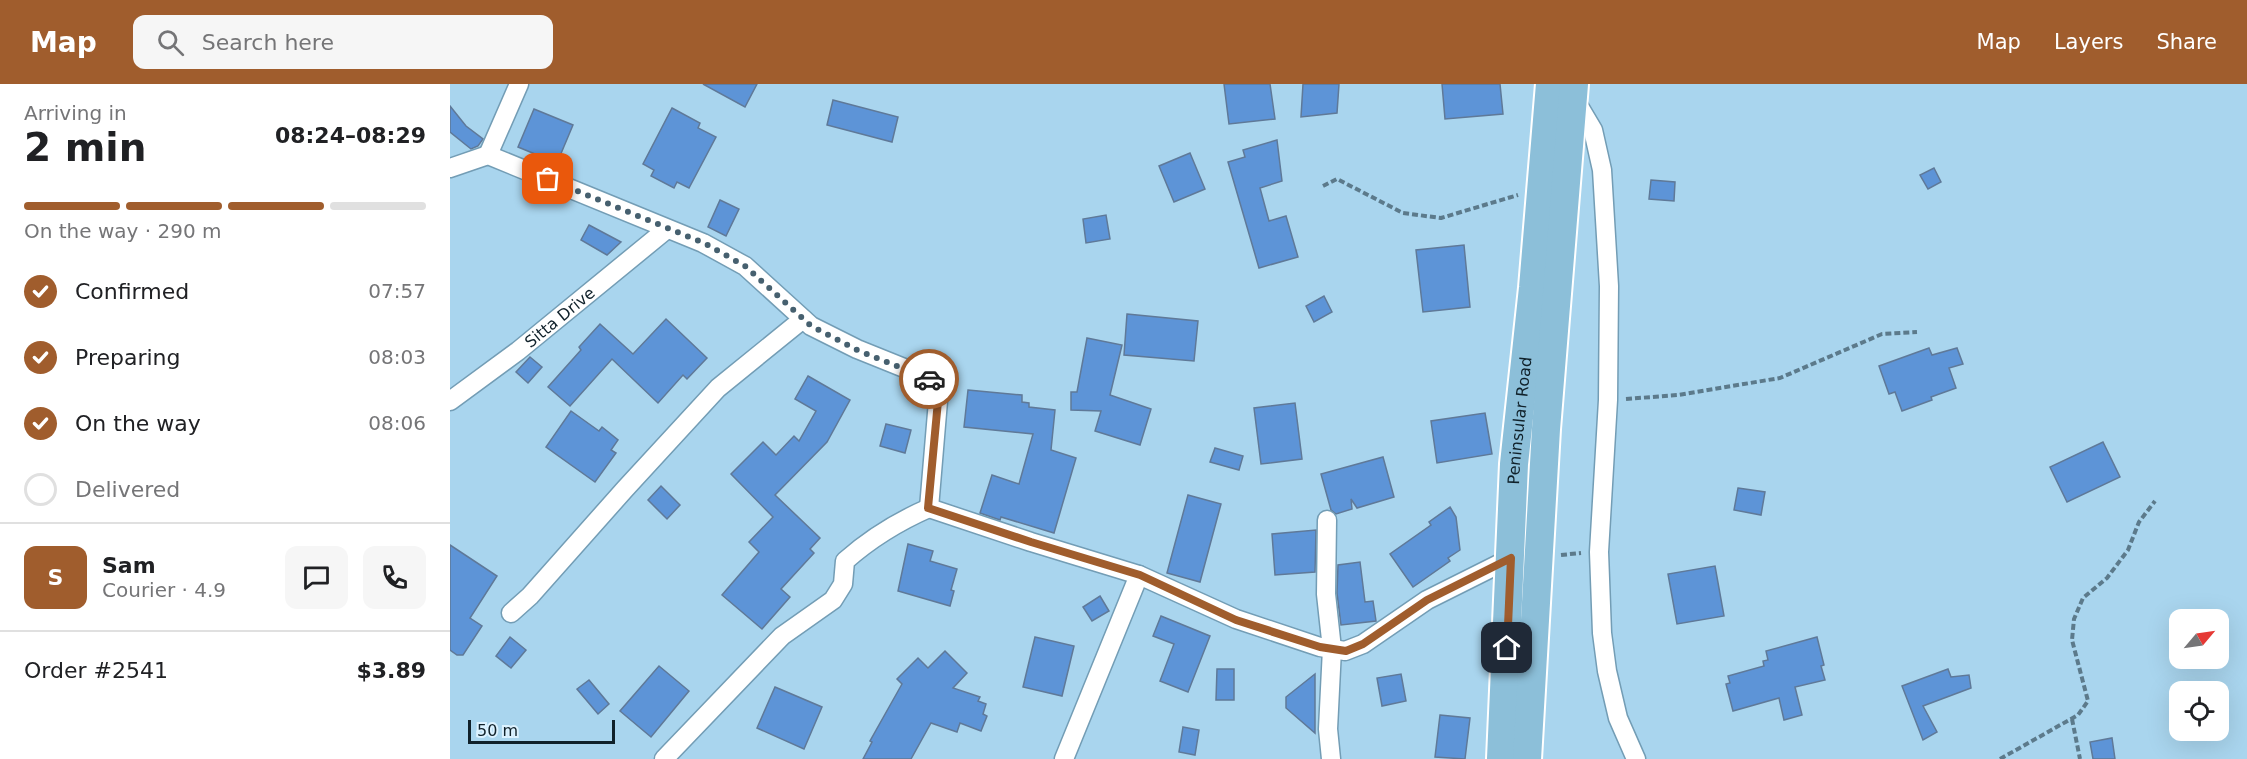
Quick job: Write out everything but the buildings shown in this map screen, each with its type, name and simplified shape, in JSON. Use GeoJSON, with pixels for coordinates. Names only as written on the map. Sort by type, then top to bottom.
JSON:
{"type":"FeatureCollection","features":[{"type":"Feature","properties":{"kind":"main road","name":"Peninsular Road"},"geometry":{"type":"LineString","coordinates":[[1527,759],[1524,558],[1514,464],[1541,188],[1566,88]]}},
{"type":"Feature","properties":{"kind":"main road","name":"Peninsular Road"},"geometry":{"type":"LineString","coordinates":[[1501,759],[1524,558],[1566,88]]}},
{"type":"Feature","properties":{"kind":"street"},"geometry":{"type":"LineString","coordinates":[[488,155],[519,84]]}},
{"type":"Feature","properties":{"kind":"street"},"geometry":{"type":"LineString","coordinates":[[1566,88],[1593,130],[1602,170],[1609,286],[1608,400],[1599,552],[1602,633],[1607,671],[1618,718],[1636,759]]}},
{"type":"Feature","properties":{"kind":"street"},"geometry":{"type":"LineString","coordinates":[[450,168],[488,155],[704,243],[745,266],[811,326],[857,350],[929,378],[938,391],[938,401],[928,508]]}},
{"type":"Feature","properties":{"kind":"street","name":"Sitta Drive"},"geometry":{"type":"LineString","coordinates":[[450,401],[518,351],[667,229]]}},
{"type":"Feature","properties":{"kind":"street"},"geometry":{"type":"LineString","coordinates":[[511,613],[530,596],[718,388],[803,319]]}},
{"type":"Feature","properties":{"kind":"street"},"geometry":{"type":"LineString","coordinates":[[664,759],[782,636],[833,600],[843,584],[845,561],[871,538],[900,520],[928,508],[1140,575],[1236,620],[1332,649],[1346,651],[1363,644],[1427,600],[1524,558]]}},
{"type":"Feature","properties":{"kind":"street"},"geometry":{"type":"LineString","coordinates":[[1327,520],[1326,594],[1332,649],[1328,729],[1331,759]]}},
{"type":"Feature","properties":{"kind":"street"},"geometry":{"type":"LineString","coordinates":[[1064,759],[1140,575]]}},
{"type":"Feature","properties":{"kind":"path"},"geometry":{"type":"LineString","coordinates":[[1323,186],[1337,178],[1403,213],[1441,218],[1541,188]]}},
{"type":"Feature","properties":{"kind":"path"},"geometry":{"type":"LineString","coordinates":[[1608,400],[1678,395],[1780,378],[1882,334],[1917,332]]}},
{"type":"Feature","properties":{"kind":"path"},"geometry":{"type":"LineString","coordinates":[[2000,759],[2078,716],[2088,701],[2072,640],[2074,619],[2083,598],[2107,578],[2128,550],[2139,522],[2155,501]]}},
{"type":"Feature","properties":{"kind":"path"},"geometry":{"type":"LineString","coordinates":[[1524,558],[1599,552]]}},
{"type":"Feature","properties":{"kind":"path"},"geometry":{"type":"LineString","coordinates":[[2072,719],[2080,759]]}},
{"type":"Feature","properties":{"kind":"way so far"},"geometry":{"type":"LineString","coordinates":[[548,179],[704,243],[745,266],[811,326],[857,350],[929,379]]}},
{"type":"Feature","properties":{"kind":"route"},"geometry":{"type":"LineString","coordinates":[[929,379],[938,391],[938,401],[928,508],[1140,575],[1236,620],[1320,647],[1346,651],[1363,644],[1427,600],[1511,558],[1507,648]]}}]}
